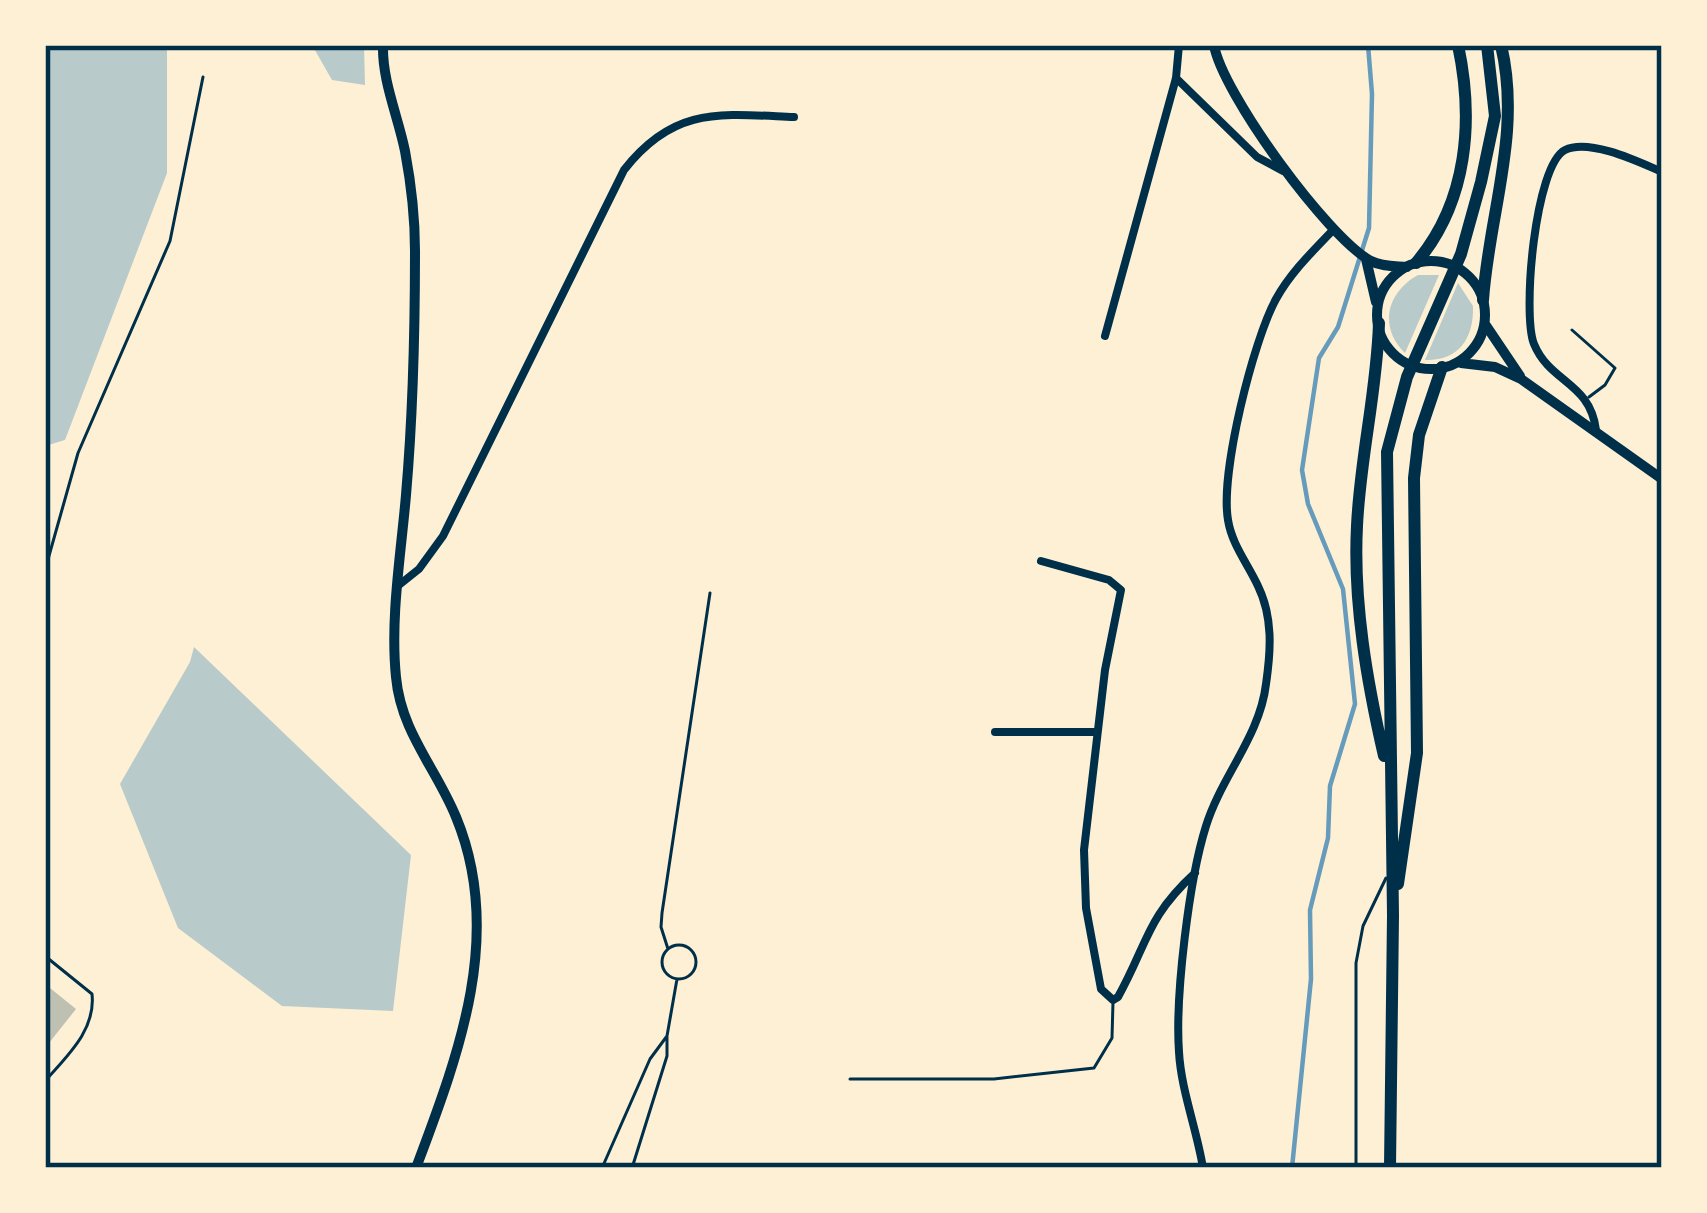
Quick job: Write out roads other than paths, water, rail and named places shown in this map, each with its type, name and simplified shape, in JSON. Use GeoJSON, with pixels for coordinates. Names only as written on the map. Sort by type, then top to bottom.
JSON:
{"type":"FeatureCollection","features":[{"type":"Feature","properties":{"kind":"highway"},"geometry":{"type":"LineString","coordinates":[[1412,265],[1443,219],[1465,152],[1468,98],[1458,45]]}},
{"type":"Feature","properties":{"kind":"highway"},"geometry":{"type":"LineString","coordinates":[[1390,1168],[1393,915],[1387,452],[1407,377],[1461,254],[1481,182],[1495,116],[1487,45]]}},
{"type":"Feature","properties":{"kind":"highway"},"geometry":{"type":"LineString","coordinates":[[1483,300],[1508,146],[1510,97],[1501,45]]}},
{"type":"Feature","properties":{"kind":"highway"},"geometry":{"type":"LineString","coordinates":[[1379,323],[1357,530],[1360,616],[1371,700],[1390,782]]}},
{"type":"Feature","properties":{"kind":"highway"},"geometry":{"type":"LineString","coordinates":[[1393,915],[1417,753],[1414,478],[1419,435],[1447,366]]}},
{"type":"Feature","properties":{"kind":"main road"},"geometry":{"type":"LineString","coordinates":[[383,45],[382,63],[405,152],[415,244],[412,418],[395,664],[400,703],[413,740],[457,817],[471,863],[477,913],[465,1030],[416,1168]]}},
{"type":"Feature","properties":{"kind":"main road"},"geometry":{"type":"LineString","coordinates":[[1214,45],[1243,106],[1286,172],[1365,257],[1379,323],[1387,343],[1401,359],[1423,368],[1477,363],[1521,379],[1662,479]]}},
{"type":"Feature","properties":{"kind":"main road"},"geometry":{"type":"LineString","coordinates":[[1365,257],[1412,265],[1438,261],[1466,274],[1483,300],[1484,324],[1476,345],[1447,366]]}},
{"type":"Feature","properties":{"kind":"main road"},"geometry":{"type":"LineString","coordinates":[[1377,306],[1384,288],[1412,265]]}},
{"type":"Feature","properties":{"kind":"main road"},"geometry":{"type":"LineString","coordinates":[[1484,324],[1521,379]]}},
{"type":"Feature","properties":{"kind":"street"},"geometry":{"type":"LineString","coordinates":[[1105,336],[1175,78],[1179,45]]}},
{"type":"Feature","properties":{"kind":"street"},"geometry":{"type":"LineString","coordinates":[[1175,78],[1257,158],[1286,172]]}},
{"type":"Feature","properties":{"kind":"street"},"geometry":{"type":"LineString","coordinates":[[399,584],[419,569],[442,536],[624,170],[646,142],[671,127],[717,113],[794,117]]}},
{"type":"Feature","properties":{"kind":"street"},"geometry":{"type":"LineString","coordinates":[[1596,430],[1587,398],[1544,362],[1528,317],[1532,255],[1549,176],[1556,158],[1578,147],[1610,151],[1662,172]]}},
{"type":"Feature","properties":{"kind":"street"},"geometry":{"type":"LineString","coordinates":[[1203,1168],[1179,1058],[1178,1026],[1197,872],[1206,826],[1256,724],[1266,690],[1270,638],[1267,606],[1239,554],[1228,520],[1227,490],[1253,361],[1274,304],[1289,277],[1335,228]]}},
{"type":"Feature","properties":{"kind":"street"},"geometry":{"type":"LineString","coordinates":[[1041,561],[1109,580],[1121,590],[1097,732],[1083,876],[1101,988],[1113,1000],[1122,991],[1161,907],[1197,872]]}},
{"type":"Feature","properties":{"kind":"street"},"geometry":{"type":"LineString","coordinates":[[995,733],[1097,732]]}},
{"type":"Feature","properties":{"kind":"lane"},"geometry":{"type":"LineString","coordinates":[[45,571],[78,453],[170,241],[203,76]]}},
{"type":"Feature","properties":{"kind":"lane"},"geometry":{"type":"LineString","coordinates":[[1572,330],[1615,368],[1605,385],[1587,398]]}},
{"type":"Feature","properties":{"kind":"lane"},"geometry":{"type":"LineString","coordinates":[[677,979],[663,967],[668,949],[662,913],[710,593]]}},
{"type":"Feature","properties":{"kind":"lane"},"geometry":{"type":"LineString","coordinates":[[1356,1168],[1356,963],[1363,926],[1392,866]]}},
{"type":"Feature","properties":{"kind":"lane"},"geometry":{"type":"LineString","coordinates":[[668,949],[676,945],[694,953],[694,971],[677,979]]}},
{"type":"Feature","properties":{"kind":"lane"},"geometry":{"type":"LineString","coordinates":[[45,956],[92,994],[94,1006],[80,1041],[45,1081]]}},
{"type":"Feature","properties":{"kind":"lane"},"geometry":{"type":"LineString","coordinates":[[632,1168],[667,1057],[677,979]]}},
{"type":"Feature","properties":{"kind":"lane"},"geometry":{"type":"LineString","coordinates":[[850,1079],[994,1079],[1094,1068],[1112,1038],[1113,1000]]}},
{"type":"Feature","properties":{"kind":"lane"},"geometry":{"type":"LineString","coordinates":[[602,1168],[650,1059],[667,1036]]}},
{"type":"Feature","properties":{"kind":"waterway"},"geometry":{"type":"LineString","coordinates":[[1292,1168],[1311,979],[1310,910],[1328,838],[1330,786],[1355,704],[1343,589],[1308,504],[1302,470],[1319,358],[1338,327],[1369,228],[1372,94],[1368,45]]}}]}
